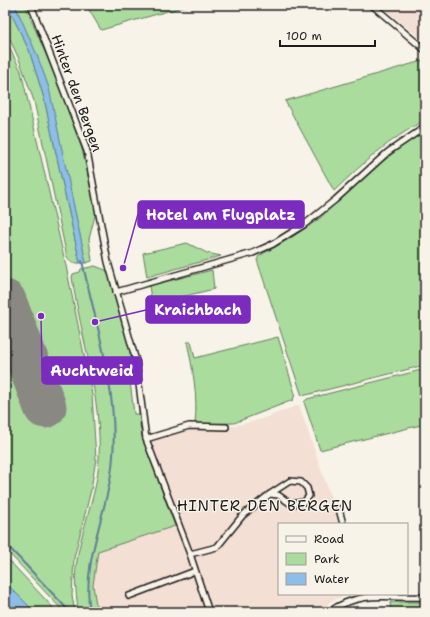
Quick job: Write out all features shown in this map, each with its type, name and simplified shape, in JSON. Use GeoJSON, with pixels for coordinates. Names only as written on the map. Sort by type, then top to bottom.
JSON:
{"type":"FeatureCollection","features":[{"type":"Feature","properties":{"kind":"street","name":"Hinter den Bergen"},"geometry":{"type":"LineString","coordinates":[[31,5],[87,151],[108,262],[136,361],[146,439],[190,554],[209,612]]}},
{"type":"Feature","properties":{"kind":"street"},"geometry":{"type":"LineString","coordinates":[[372,5],[425,50]]}},
{"type":"Feature","properties":{"kind":"street"},"geometry":{"type":"LineString","coordinates":[[116,292],[253,253],[273,244],[321,213],[388,152],[425,128]]}},
{"type":"Feature","properties":{"kind":"street"},"geometry":{"type":"LineString","coordinates":[[146,439],[189,426],[226,426]]}},
{"type":"Feature","properties":{"kind":"street"},"geometry":{"type":"LineString","coordinates":[[190,554],[217,547],[243,515],[270,494],[290,481],[301,482],[307,488],[310,496],[304,502],[291,504],[278,495],[270,494]]}},
{"type":"Feature","properties":{"kind":"street"},"geometry":{"type":"LineString","coordinates":[[339,510],[343,523]]}},
{"type":"Feature","properties":{"kind":"street"},"geometry":{"type":"LineString","coordinates":[[129,596],[195,571]]}},
{"type":"Feature","properties":{"kind":"street"},"geometry":{"type":"LineString","coordinates":[[329,612],[365,595],[425,597]]}},
{"type":"Feature","properties":{"kind":"shaded area"},"geometry":{"type":"Polygon","coordinates":[[[379,5],[425,5],[425,42],[379,5]]]}},
{"type":"Feature","properties":{"kind":"shaded area"},"geometry":{"type":"Polygon","coordinates":[[[299,405],[340,523],[278,523],[278,595],[349,595],[332,600],[320,612],[97,612],[93,585],[98,551],[178,525],[148,439],[199,427],[225,428],[259,420],[299,405]]]}},
{"type":"Feature","properties":{"kind":"green space"},"geometry":{"type":"Polygon","coordinates":[[[5,5],[7,5],[29,50],[44,98],[80,263],[72,263],[67,257],[34,101],[19,59],[5,29],[5,5]]]}},
{"type":"Feature","properties":{"kind":"green space"},"geometry":{"type":"Polygon","coordinates":[[[15,5],[25,5],[61,90],[82,149],[96,212],[89,239],[92,261],[86,263],[46,81],[15,5]]]}},
{"type":"Feature","properties":{"kind":"green space"},"geometry":{"type":"Polygon","coordinates":[[[86,5],[189,5],[101,30],[86,5]]]}},
{"type":"Feature","properties":{"kind":"green space"},"geometry":{"type":"Polygon","coordinates":[[[5,39],[21,71],[66,266],[92,394],[96,459],[91,490],[74,558],[72,596],[75,612],[64,612],[5,549],[5,39]]]}},
{"type":"Feature","properties":{"kind":"green space"},"geometry":{"type":"Polygon","coordinates":[[[425,60],[425,120],[399,135],[377,152],[334,191],[285,101],[425,60]]]}},
{"type":"Feature","properties":{"kind":"green space"},"geometry":{"type":"Polygon","coordinates":[[[425,131],[425,365],[302,396],[257,260],[259,256],[289,239],[319,219],[369,172],[406,143],[425,131]]]}},
{"type":"Feature","properties":{"kind":"green space"},"geometry":{"type":"Polygon","coordinates":[[[187,243],[207,253],[221,256],[147,277],[143,253],[187,243]]]}},
{"type":"Feature","properties":{"kind":"green space"},"geometry":{"type":"Polygon","coordinates":[[[95,266],[108,271],[134,362],[128,364],[134,414],[141,414],[140,424],[142,437],[175,526],[98,551],[93,585],[97,612],[78,612],[75,573],[81,540],[98,474],[99,437],[94,391],[72,277],[73,274],[80,272],[81,269],[95,266]]]}},
{"type":"Feature","properties":{"kind":"green space"},"geometry":{"type":"Polygon","coordinates":[[[212,270],[214,289],[152,304],[149,286],[212,270]]]}},
{"type":"Feature","properties":{"kind":"green space"},"geometry":{"type":"Polygon","coordinates":[[[278,337],[295,394],[293,400],[234,423],[195,424],[195,393],[187,342],[191,342],[195,358],[278,337]]]}},
{"type":"Feature","properties":{"kind":"green space"},"geometry":{"type":"Polygon","coordinates":[[[425,369],[425,424],[320,450],[304,402],[307,399],[425,369]]]}},
{"type":"Feature","properties":{"kind":"green space"},"geometry":{"type":"Polygon","coordinates":[[[5,556],[57,612],[5,612],[5,556]]]}},
{"type":"Feature","properties":{"kind":"green space"},"geometry":{"type":"Polygon","coordinates":[[[390,602],[425,602],[425,612],[391,612],[390,602]]]}},
{"type":"Feature","properties":{"kind":"water"},"geometry":{"type":"Polygon","coordinates":[[[7,5],[15,5],[37,55],[49,88],[86,263],[80,263],[44,98],[29,50],[7,5]]]}},
{"type":"Feature","properties":{"kind":"water"},"geometry":{"type":"Polygon","coordinates":[[[5,582],[33,610],[33,612],[5,612],[5,582]]]}},
{"type":"Feature","properties":{"kind":"waterway"},"geometry":{"type":"LineString","coordinates":[[82,261],[105,358],[114,432],[111,476],[89,573],[88,592],[90,612]]}},
{"type":"Feature","properties":{"kind":"waterway"},"geometry":{"type":"LineString","coordinates":[[5,543],[70,612]]}},
{"type":"Feature","properties":{"kind":"runway"},"geometry":{"type":"LineString","coordinates":[[5,301],[45,407]]}},
{"type":"Feature","properties":{"kind":"place","name":"Hotel am Flugplatz"},"geometry":{"type":"Point","coordinates":[123,268]}},
{"type":"Feature","properties":{"kind":"place","name":"Auchtweid"},"geometry":{"type":"Point","coordinates":[41,316]}},
{"type":"Feature","properties":{"kind":"place","name":"Kraichbach"},"geometry":{"type":"Point","coordinates":[95,322]}},
{"type":"Feature","properties":{"kind":"district","name":"HINTER DEN BERGEN"},"geometry":{"type":"Point","coordinates":[265,506]}}]}
